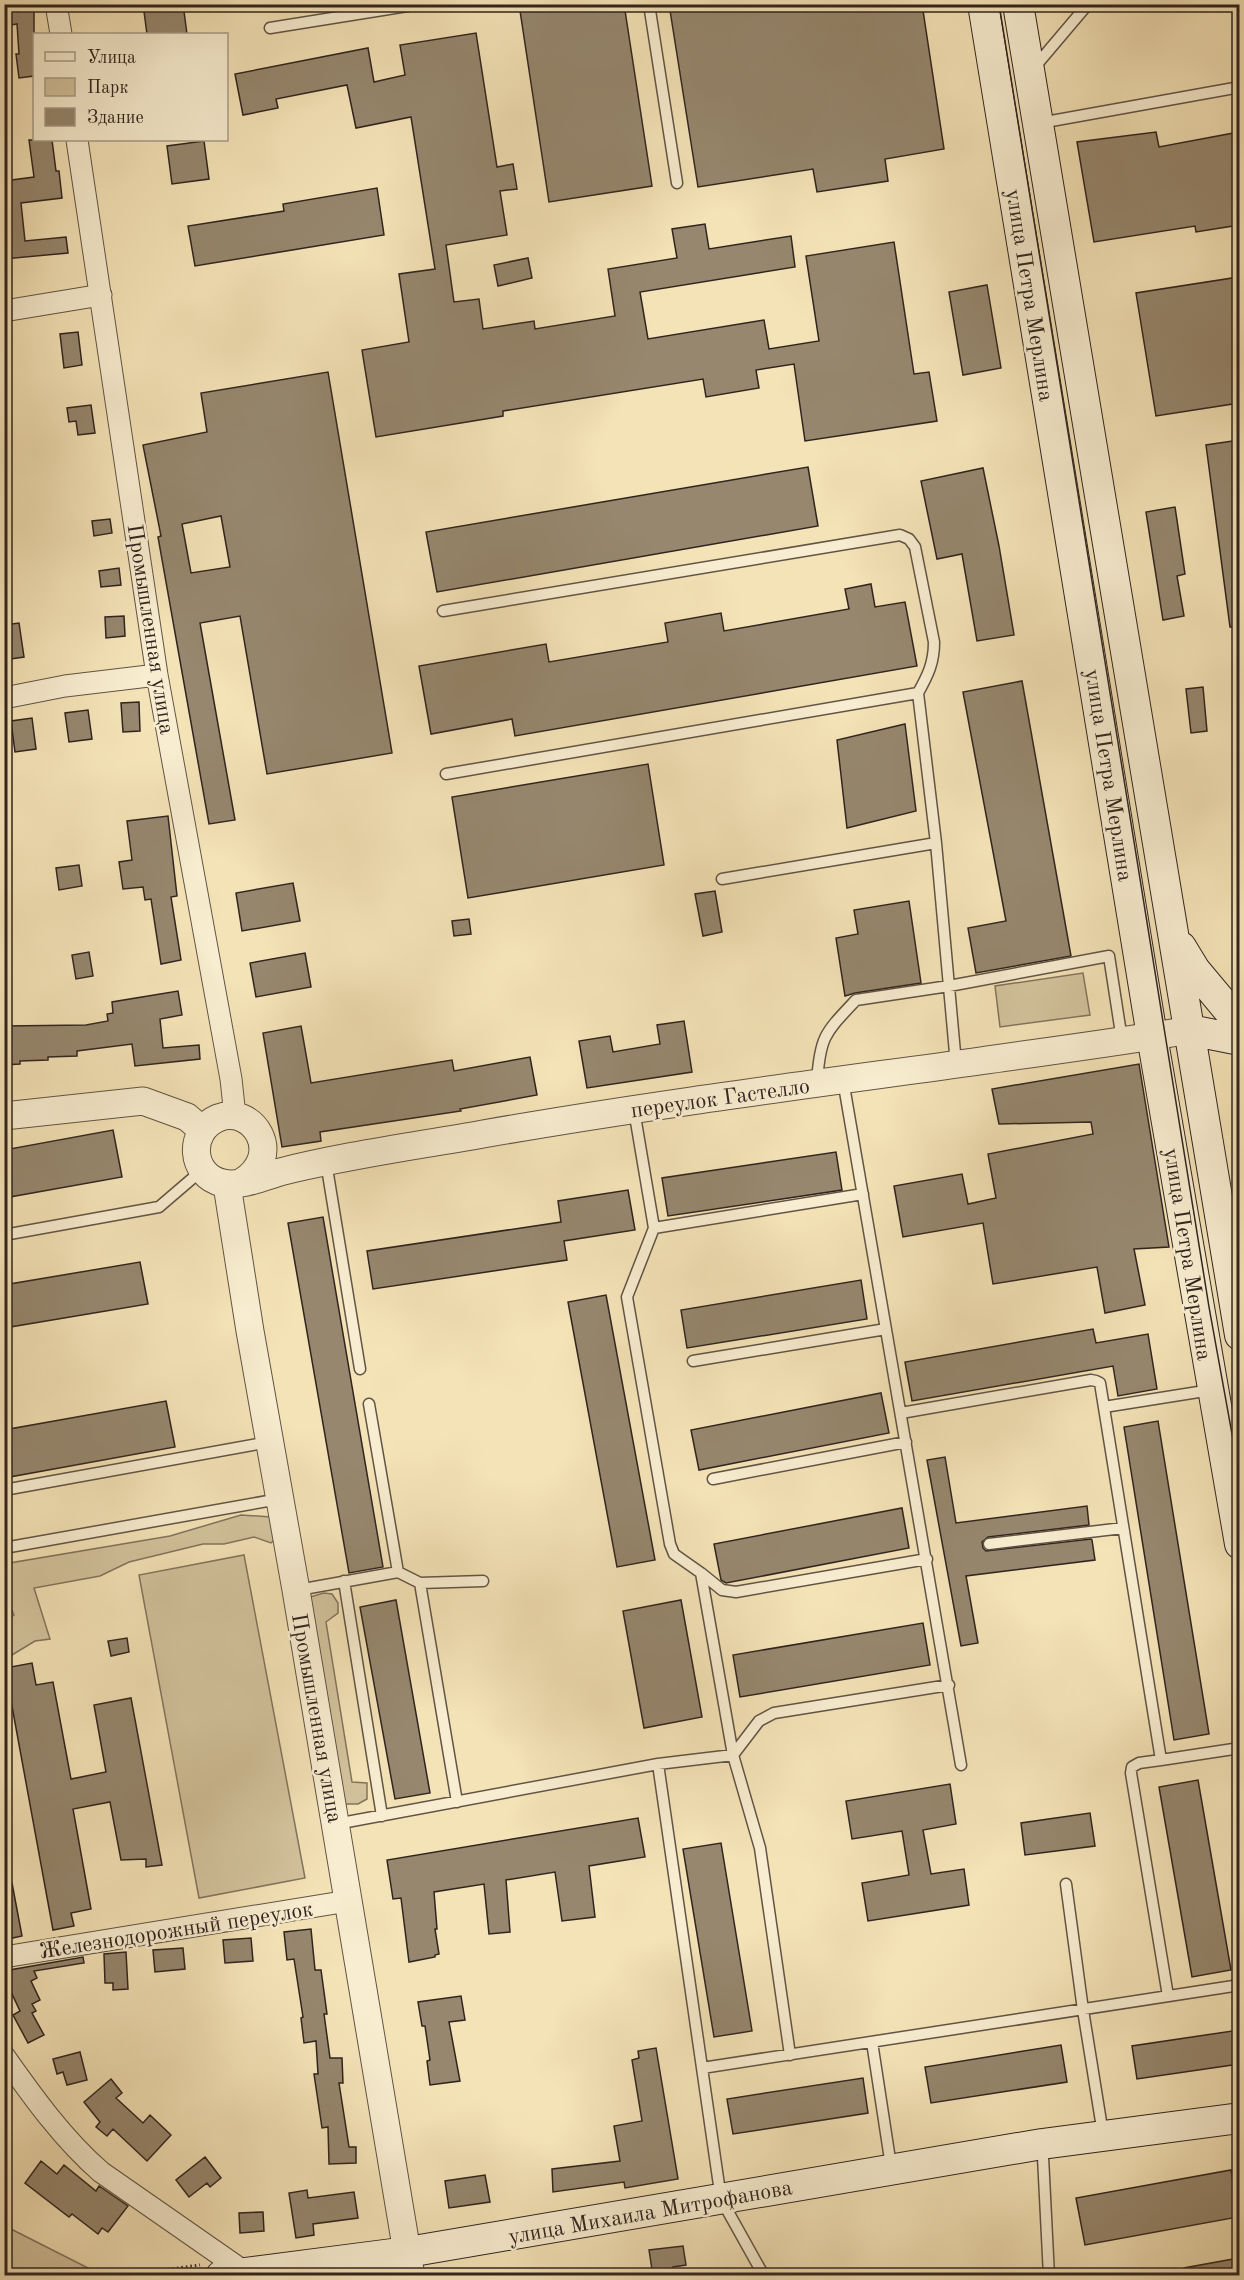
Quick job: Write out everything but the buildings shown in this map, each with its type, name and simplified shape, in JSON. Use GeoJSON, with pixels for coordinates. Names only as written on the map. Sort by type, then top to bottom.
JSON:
{"type":"FeatureCollection","features":[{"type":"Feature","properties":{"kind":"main road","name":"улица Петра Мерлина"},"geometry":{"type":"LineString","coordinates":[[983,4],[1030,183],[1174,934],[1239,1335]]}},
{"type":"Feature","properties":{"kind":"main road","name":"улица Петра Мерлина"},"geometry":{"type":"LineString","coordinates":[[1018,4],[1037,123],[1030,183],[1152,1036],[1239,1544]]}},
{"type":"Feature","properties":{"kind":"main road"},"geometry":{"type":"LineString","coordinates":[[1174,934],[1195,970],[1239,1024]]}},
{"type":"Feature","properties":{"kind":"main road"},"geometry":{"type":"LineString","coordinates":[[1190,1030],[1239,1040]]}},
{"type":"Feature","properties":{"kind":"main road","name":"улица Михаила Митрофанова"},"geometry":{"type":"LineString","coordinates":[[308,2275],[358,2267],[410,2264],[721,2199],[1103,2135],[1239,2118]]}},
{"type":"Feature","properties":{"kind":"main road","name":"улица Михаила Митрофанова"},"geometry":{"type":"LineString","coordinates":[[892,2171],[1043,2157],[1239,2133]]}},
{"type":"Feature","properties":{"kind":"main road","name":"улица Михаила Митрофанова"},"geometry":{"type":"LineString","coordinates":[[234,2271],[410,2264]]}},
{"type":"Feature","properties":{"kind":"main road"},"geometry":{"type":"LineString","coordinates":[[358,2267],[378,2271],[388,2276]]}},
{"type":"Feature","properties":{"kind":"street"},"geometry":{"type":"LineString","coordinates":[[56,4],[61,33]]}},
{"type":"Feature","properties":{"kind":"street","name":"Промышленная улица"},"geometry":{"type":"LineString","coordinates":[[77,141],[157,675],[231,1079],[219,1121]]}},
{"type":"Feature","properties":{"kind":"street"},"geometry":{"type":"LineString","coordinates":[[4,311],[101,294]]}},
{"type":"Feature","properties":{"kind":"street"},"geometry":{"type":"LineString","coordinates":[[4,698],[65,686],[157,675]]}},
{"type":"Feature","properties":{"kind":"street","name":"переулок Гастелло"},"geometry":{"type":"LineString","coordinates":[[235,1184],[314,1164],[634,1109],[1190,1030]]}},
{"type":"Feature","properties":{"kind":"street"},"geometry":{"type":"LineString","coordinates":[[4,1116],[143,1101],[194,1109],[219,1121],[251,1124],[261,1137],[264,1150],[261,1163],[254,1174],[235,1184],[214,1181],[202,1170],[196,1157],[197,1141],[219,1121]]}},
{"type":"Feature","properties":{"kind":"street"},"geometry":{"type":"LineString","coordinates":[[261,1137],[314,1164]]}},
{"type":"Feature","properties":{"kind":"street","name":"Промышленная улица"},"geometry":{"type":"LineString","coordinates":[[235,1184],[269,1442],[410,2264]]}},
{"type":"Feature","properties":{"kind":"street","name":"Железнодорожный переулок"},"geometry":{"type":"LineString","coordinates":[[4,1957],[348,1901]]}},
{"type":"Feature","properties":{"kind":"street"},"geometry":{"type":"LineString","coordinates":[[4,2056],[26,2087],[83,2156],[101,2172],[234,2271]]}},
{"type":"Feature","properties":{"kind":"lane"},"geometry":{"type":"LineString","coordinates":[[270,28],[420,4]]}},
{"type":"Feature","properties":{"kind":"lane"},"geometry":{"type":"LineString","coordinates":[[650,4],[677,183]]}},
{"type":"Feature","properties":{"kind":"lane"},"geometry":{"type":"LineString","coordinates":[[1029,74],[1088,4]]}},
{"type":"Feature","properties":{"kind":"lane"},"geometry":{"type":"LineString","coordinates":[[1037,123],[1239,87]]}},
{"type":"Feature","properties":{"kind":"lane"},"geometry":{"type":"LineString","coordinates":[[443,611],[900,535],[909,539],[915,547],[934,642],[934,657],[930,670],[918,693],[936,843],[956,1064]]}},
{"type":"Feature","properties":{"kind":"lane"},"geometry":{"type":"LineString","coordinates":[[446,774],[918,693]]}},
{"type":"Feature","properties":{"kind":"lane"},"geometry":{"type":"LineString","coordinates":[[722,879],[936,843]]}},
{"type":"Feature","properties":{"kind":"lane"},"geometry":{"type":"LineString","coordinates":[[817,1084],[819,1050],[825,1036],[856,1000],[949,986],[1110,956],[1122,1041]]}},
{"type":"Feature","properties":{"kind":"lane"},"geometry":{"type":"LineString","coordinates":[[843,1080],[961,1765]]}},
{"type":"Feature","properties":{"kind":"lane"},"geometry":{"type":"LineString","coordinates":[[634,1109],[654,1228],[631,1284],[627,1297],[628,1311],[670,1544],[674,1554],[722,1590],[736,1592],[927,1559]]}},
{"type":"Feature","properties":{"kind":"lane"},"geometry":{"type":"LineString","coordinates":[[314,1164],[360,1369]]}},
{"type":"Feature","properties":{"kind":"lane"},"geometry":{"type":"LineString","coordinates":[[4,1236],[159,1207],[202,1170]]}},
{"type":"Feature","properties":{"kind":"lane"},"geometry":{"type":"LineString","coordinates":[[654,1228],[863,1194]]}},
{"type":"Feature","properties":{"kind":"lane"},"geometry":{"type":"LineString","coordinates":[[693,1361],[886,1329]]}},
{"type":"Feature","properties":{"kind":"lane"},"geometry":{"type":"LineString","coordinates":[[901,1413],[1091,1380],[1100,1383],[1161,1760]]}},
{"type":"Feature","properties":{"kind":"lane"},"geometry":{"type":"LineString","coordinates":[[1104,1407],[1212,1390]]}},
{"type":"Feature","properties":{"kind":"lane"},"geometry":{"type":"LineString","coordinates":[[369,1404],[398,1572]]}},
{"type":"Feature","properties":{"kind":"lane"},"geometry":{"type":"LineString","coordinates":[[4,1490],[269,1442]]}},
{"type":"Feature","properties":{"kind":"lane"},"geometry":{"type":"LineString","coordinates":[[713,1479],[906,1442]]}},
{"type":"Feature","properties":{"kind":"lane"},"geometry":{"type":"LineString","coordinates":[[4,1548],[279,1499]]}},
{"type":"Feature","properties":{"kind":"lane"},"geometry":{"type":"LineString","coordinates":[[989,1544],[1124,1528]]}},
{"type":"Feature","properties":{"kind":"lane"},"geometry":{"type":"LineString","coordinates":[[296,1590],[398,1572],[420,1582],[483,1581]]}},
{"type":"Feature","properties":{"kind":"lane"},"geometry":{"type":"LineString","coordinates":[[701,1573],[733,1755],[760,1848],[790,2055]]}},
{"type":"Feature","properties":{"kind":"lane"},"geometry":{"type":"LineString","coordinates":[[344,1581],[382,1816]]}},
{"type":"Feature","properties":{"kind":"lane"},"geometry":{"type":"LineString","coordinates":[[420,1582],[457,1802]]}},
{"type":"Feature","properties":{"kind":"lane"},"geometry":{"type":"LineString","coordinates":[[336,1824],[658,1764],[733,1755],[759,1721],[774,1713],[949,1685]]}},
{"type":"Feature","properties":{"kind":"lane"},"geometry":{"type":"LineString","coordinates":[[1168,1996],[1131,1773],[1132,1767],[1139,1763],[1239,1748]]}},
{"type":"Feature","properties":{"kind":"lane"},"geometry":{"type":"LineString","coordinates":[[658,1764],[721,2199],[764,2276]]}},
{"type":"Feature","properties":{"kind":"lane"},"geometry":{"type":"LineString","coordinates":[[1066,1884],[1103,2135]]}},
{"type":"Feature","properties":{"kind":"lane"},"geometry":{"type":"LineString","coordinates":[[702,2068],[1239,1985]]}},
{"type":"Feature","properties":{"kind":"lane"},"geometry":{"type":"LineString","coordinates":[[872,2042],[892,2171]]}},
{"type":"Feature","properties":{"kind":"lane"},"geometry":{"type":"LineString","coordinates":[[1043,2157],[1048,2276]]}},
{"type":"Feature","properties":{"kind":"path"},"geometry":{"type":"LineString","coordinates":[[119,2276],[234,2271]]}},
{"type":"Feature","properties":{"kind":"green space"},"geometry":{"type":"Polygon","coordinates":[[[1083,973],[1090,1015],[1000,1027],[995,986],[1083,973]]]}},
{"type":"Feature","properties":{"kind":"green space"},"geometry":{"type":"Polygon","coordinates":[[[241,1515],[271,1517],[277,1537],[271,1543],[254,1537],[224,1544],[203,1544],[129,1562],[100,1576],[34,1588],[50,1639],[35,1641],[12,1655],[5,1656],[5,1621],[14,1615],[8,1601],[5,1601],[4,1564],[170,1536],[241,1515]]]}},
{"type":"Feature","properties":{"kind":"green space"},"geometry":{"type":"Polygon","coordinates":[[[244,1555],[305,1878],[199,1898],[139,1575],[244,1555]]]}},
{"type":"Feature","properties":{"kind":"green space"},"geometry":{"type":"Polygon","coordinates":[[[324,1593],[332,1594],[338,1603],[338,1613],[326,1622],[352,1782],[367,1783],[367,1799],[358,1804],[344,1804],[310,1597],[324,1593]]]}},
{"type":"Feature","properties":{"kind":"green space"},"geometry":{"type":"Polygon","coordinates":[[[5,2226],[96,2272],[55,2276],[5,2275],[5,2226]]]}},
{"type":"Feature","properties":{"kind":"tram line"},"geometry":{"type":"LineString","coordinates":[[999,4],[1209,1307],[1240,1478]]}}]}
